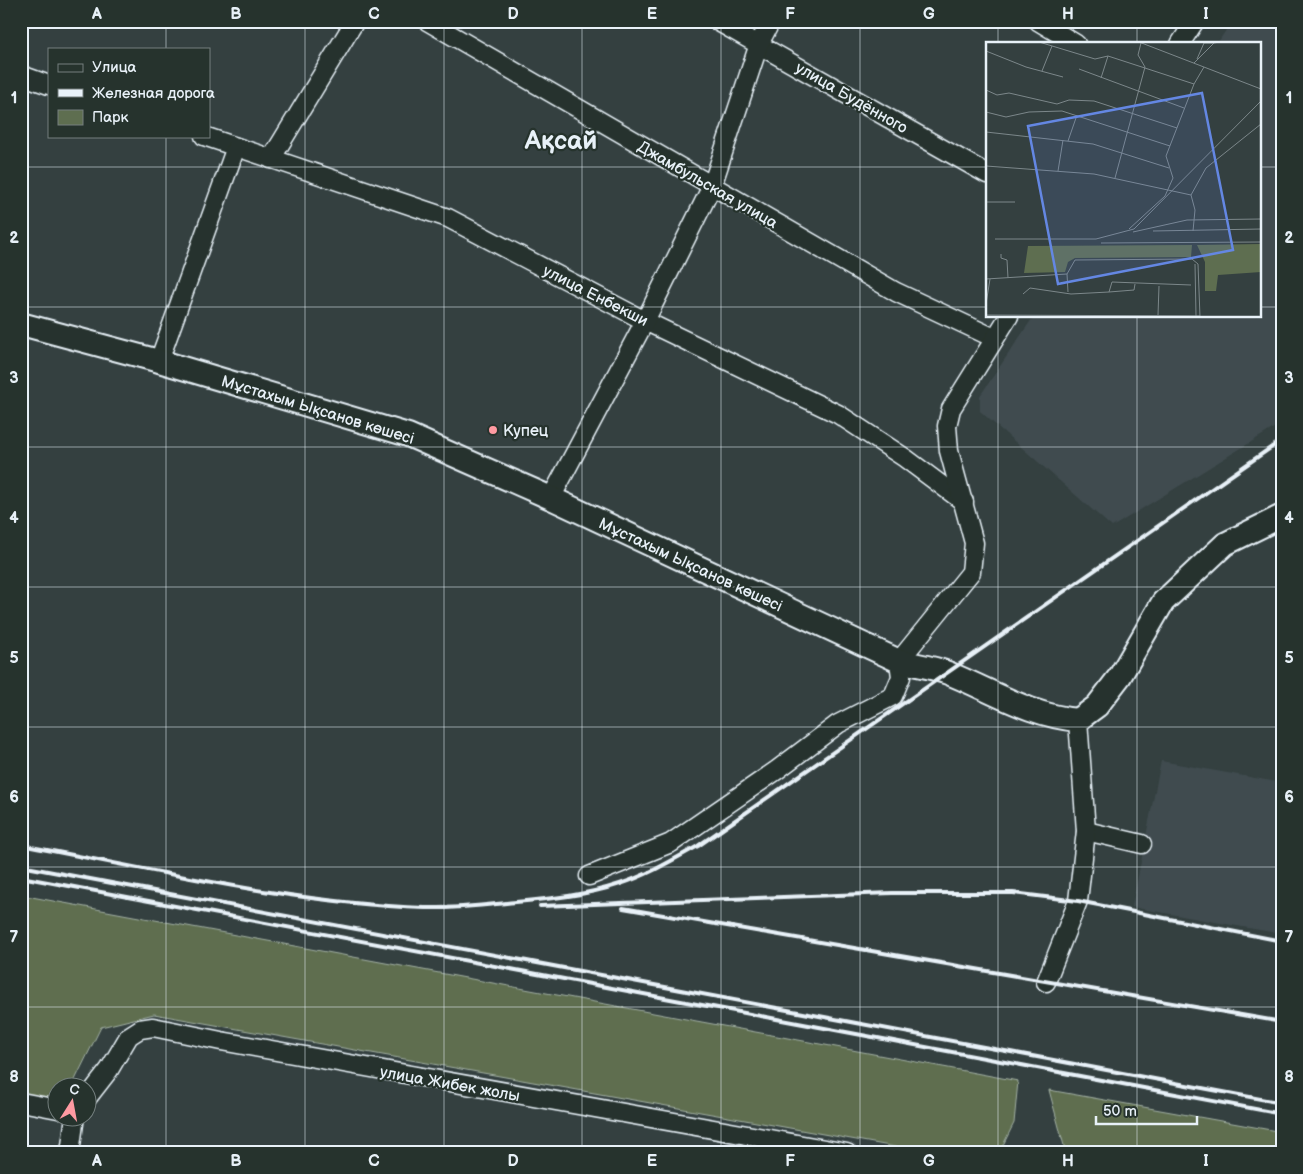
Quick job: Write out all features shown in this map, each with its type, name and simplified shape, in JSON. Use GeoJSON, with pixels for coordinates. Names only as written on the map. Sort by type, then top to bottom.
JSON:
{"type":"FeatureCollection","features":[{"type":"Feature","properties":{"kind":"main road","name":"Мұстахым Ықсанов көшесі"},"geometry":{"type":"LineString","coordinates":[[21,324],[159,361],[408,435],[551,498],[899,661],[946,672],[1033,711],[1055,718],[1078,720]]}},
{"type":"Feature","properties":{"kind":"main road"},"geometry":{"type":"LineString","coordinates":[[1078,720],[1096,706],[1120,676],[1163,602],[1225,544],[1282,516]]}},
{"type":"Feature","properties":{"kind":"street"},"geometry":{"type":"LineString","coordinates":[[271,159],[355,21]]}},
{"type":"Feature","properties":{"kind":"street","name":"Джамбульская улица"},"geometry":{"type":"LineString","coordinates":[[427,21],[896,292],[994,338]]}},
{"type":"Feature","properties":{"kind":"street","name":"улица Будённого"},"geometry":{"type":"LineString","coordinates":[[717,21],[986,173]]}},
{"type":"Feature","properties":{"kind":"street"},"geometry":{"type":"LineString","coordinates":[[551,498],[645,320],[712,186],[759,44],[770,21]]}},
{"type":"Feature","properties":{"kind":"street"},"geometry":{"type":"LineString","coordinates":[[1038,21],[1073,42]]}},
{"type":"Feature","properties":{"kind":"street"},"geometry":{"type":"LineString","coordinates":[[1181,42],[1194,21]]}},
{"type":"Feature","properties":{"kind":"street"},"geometry":{"type":"LineString","coordinates":[[21,76],[48,85]]}},
{"type":"Feature","properties":{"kind":"street","name":"улица Енбекши"},"geometry":{"type":"LineString","coordinates":[[210,138],[448,218],[645,320],[838,414],[905,458],[964,502]]}},
{"type":"Feature","properties":{"kind":"street"},"geometry":{"type":"LineString","coordinates":[[159,361],[236,147]]}},
{"type":"Feature","properties":{"kind":"street"},"geometry":{"type":"LineString","coordinates":[[589,876],[671,843],[777,770],[838,724],[892,696],[901,677],[899,661],[972,572],[974,543],[949,451],[946,426],[952,409],[1008,318]]}},
{"type":"Feature","properties":{"kind":"street"},"geometry":{"type":"LineString","coordinates":[[1046,982],[1078,901],[1086,831],[1078,720]]}},
{"type":"Feature","properties":{"kind":"street"},"geometry":{"type":"LineString","coordinates":[[1086,831],[1142,844]]}},
{"type":"Feature","properties":{"kind":"street","name":"улица Жибек жолы"},"geometry":{"type":"LineString","coordinates":[[98,1084],[129,1036],[140,1029],[153,1027],[230,1043],[847,1153]]}},
{"type":"Feature","properties":{"kind":"street"},"geometry":{"type":"LineString","coordinates":[[21,1102],[48,1107]]}},
{"type":"Feature","properties":{"kind":"street"},"geometry":{"type":"LineString","coordinates":[[70,1153],[74,1126]]}},
{"type":"Feature","properties":{"kind":"shaded area"},"geometry":{"type":"Polygon","coordinates":[[[1232,21],[1282,21],[1282,423],[1112,527],[980,411],[980,396],[1033,318],[1260,318],[1260,42],[1218,42],[1232,21]]]}},
{"type":"Feature","properties":{"kind":"shaded area"},"geometry":{"type":"Polygon","coordinates":[[[1161,761],[1282,783],[1282,934],[1132,907],[1161,761]]]}},
{"type":"Feature","properties":{"kind":"green space"},"geometry":{"type":"Polygon","coordinates":[[[21,895],[1018,1081],[1014,1123],[999,1153],[929,1153],[154,1014],[101,1027],[77,1076],[48,1076],[48,1098],[21,1093],[21,895]]]}},
{"type":"Feature","properties":{"kind":"green space"},"geometry":{"type":"Polygon","coordinates":[[[1049,1090],[1282,1132],[1282,1153],[1066,1153],[1049,1090]]]}},
{"type":"Feature","properties":{"kind":"railway"},"geometry":{"type":"LineString","coordinates":[[21,845],[222,884],[323,900],[374,905],[448,908],[568,896],[620,884],[650,872],[698,846],[1282,440]]}},
{"type":"Feature","properties":{"kind":"railway"},"geometry":{"type":"LineString","coordinates":[[21,866],[1282,1103]]}},
{"type":"Feature","properties":{"kind":"railway"},"geometry":{"type":"LineString","coordinates":[[21,877],[1282,1114]]}},
{"type":"Feature","properties":{"kind":"railway"},"geometry":{"type":"LineString","coordinates":[[540,906],[892,893],[1013,893],[1078,901],[1282,941]]}},
{"type":"Feature","properties":{"kind":"railway"},"geometry":{"type":"LineString","coordinates":[[623,908],[1282,1022]]}},
{"type":"Feature","properties":{"kind":"place","name":"Купец"},"geometry":{"type":"Point","coordinates":[493,430]}},
{"type":"Feature","properties":{"kind":"district","name":"Ақсай"},"geometry":{"type":"Point","coordinates":[561,140]}}]}
